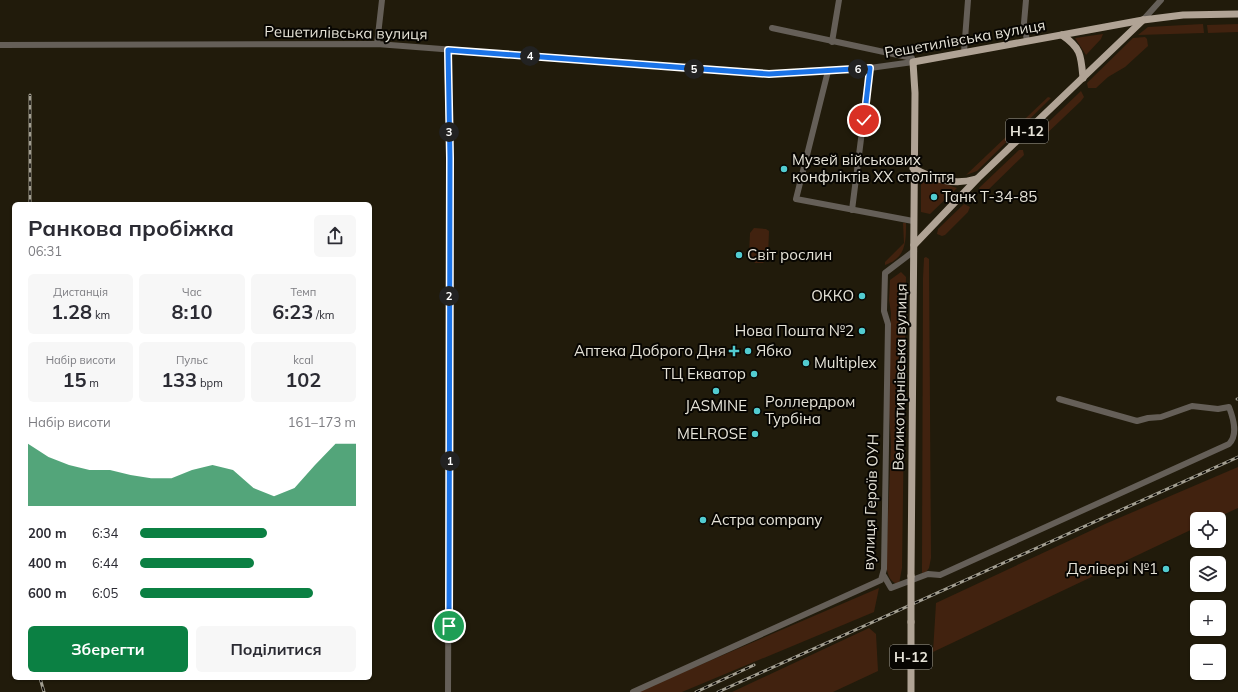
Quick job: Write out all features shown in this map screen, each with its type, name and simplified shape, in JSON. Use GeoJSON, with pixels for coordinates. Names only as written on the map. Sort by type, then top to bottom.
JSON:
{"type":"FeatureCollection","features":[{"type":"Feature","properties":{"kind":"main road","name":"Решетилівська вулиця"},"geometry":{"type":"LineString","coordinates":[[912,62],[1143,20],[1196,15],[1238,14]]}},
{"type":"Feature","properties":{"kind":"main road","name":"Н-12"},"geometry":{"type":"LineString","coordinates":[[914,248],[978,178],[1143,20]]}},
{"type":"Feature","properties":{"kind":"main road"},"geometry":{"type":"LineString","coordinates":[[1062,35],[1073,43],[1079,50],[1083,78]]}},
{"type":"Feature","properties":{"kind":"main road","name":"Великотирнівська вулиця"},"geometry":{"type":"LineString","coordinates":[[911,692],[915,80],[912,62]]}},
{"type":"Feature","properties":{"kind":"main road"},"geometry":{"type":"LineString","coordinates":[[914,168],[932,177],[947,182],[961,182],[978,178]]}},
{"type":"Feature","properties":{"kind":"street"},"geometry":{"type":"LineString","coordinates":[[377,44],[382,0]]}},
{"type":"Feature","properties":{"kind":"street"},"geometry":{"type":"LineString","coordinates":[[832,42],[839,0]]}},
{"type":"Feature","properties":{"kind":"street"},"geometry":{"type":"LineString","coordinates":[[964,52],[968,0]]}},
{"type":"Feature","properties":{"kind":"street"},"geometry":{"type":"LineString","coordinates":[[1026,0],[1024,23],[1027,41]]}},
{"type":"Feature","properties":{"kind":"street"},"geometry":{"type":"LineString","coordinates":[[1143,20],[1162,0]]}},
{"type":"Feature","properties":{"kind":"street"},"geometry":{"type":"LineString","coordinates":[[772,28],[912,58],[912,62]]}},
{"type":"Feature","properties":{"kind":"street","name":"Решетилівська вулиця"},"geometry":{"type":"LineString","coordinates":[[0,45],[377,44],[739,73],[769,74],[870,68],[912,62]]}},
{"type":"Feature","properties":{"kind":"street"},"geometry":{"type":"LineString","coordinates":[[448,50],[450,158],[448,692]]}},
{"type":"Feature","properties":{"kind":"street"},"geometry":{"type":"LineString","coordinates":[[852,210],[870,68]]}},
{"type":"Feature","properties":{"kind":"street"},"geometry":{"type":"LineString","coordinates":[[828,71],[796,199],[913,221]]}},
{"type":"Feature","properties":{"kind":"street","name":"вулиця Героїв ОУН"},"geometry":{"type":"LineString","coordinates":[[633,692],[881,580],[884,576],[888,324],[884,311],[885,273],[914,248]]}},
{"type":"Feature","properties":{"kind":"street"},"geometry":{"type":"LineString","coordinates":[[884,576],[891,588],[928,574],[940,575],[1229,444],[1235,440],[1238,434],[1229,407],[1218,409],[1192,406],[1161,417],[1137,421],[1059,399]]}},
{"type":"Feature","properties":{"kind":"shaded area"},"geometry":{"type":"Polygon","coordinates":[[[1203,24],[1204,33],[1138,35],[1148,27],[1203,24]]]}},
{"type":"Feature","properties":{"kind":"shaded area"},"geometry":{"type":"Polygon","coordinates":[[[1238,24],[1238,32],[1208,33],[1207,25],[1238,24]]]}},
{"type":"Feature","properties":{"kind":"shaded area"},"geometry":{"type":"Polygon","coordinates":[[[1103,34],[1101,39],[1086,55],[1075,38],[1103,34]]]}},
{"type":"Feature","properties":{"kind":"shaded area"},"geometry":{"type":"Polygon","coordinates":[[[1145,37],[1147,39],[1148,46],[1125,67],[1108,77],[1096,88],[1088,88],[1087,83],[1133,38],[1145,37]]]}},
{"type":"Feature","properties":{"kind":"shaded area"},"geometry":{"type":"Polygon","coordinates":[[[1081,91],[1084,97],[1081,101],[1043,137],[1038,135],[1038,132],[1081,91]]]}},
{"type":"Feature","properties":{"kind":"shaded area"},"geometry":{"type":"Polygon","coordinates":[[[1048,97],[1051,98],[977,171],[966,175],[1048,97]]]}},
{"type":"Feature","properties":{"kind":"shaded area"},"geometry":{"type":"Polygon","coordinates":[[[1019,150],[1023,150],[1024,155],[986,192],[980,194],[979,188],[1019,150]]]}},
{"type":"Feature","properties":{"kind":"shaded area"},"geometry":{"type":"Polygon","coordinates":[[[921,176],[957,188],[930,214],[921,212],[921,176]]]}},
{"type":"Feature","properties":{"kind":"shaded area"},"geometry":{"type":"Polygon","coordinates":[[[964,204],[970,207],[968,212],[945,235],[942,236],[937,234],[938,229],[964,204]]]}},
{"type":"Feature","properties":{"kind":"shaded area"},"geometry":{"type":"Polygon","coordinates":[[[903,223],[906,223],[906,237],[901,254],[892,262],[885,265],[885,262],[904,243],[903,223]]]}},
{"type":"Feature","properties":{"kind":"shaded area"},"geometry":{"type":"Polygon","coordinates":[[[754,228],[766,229],[769,231],[768,258],[763,263],[755,263],[749,255],[750,233],[754,228]]]}},
{"type":"Feature","properties":{"kind":"shaded area"},"geometry":{"type":"Polygon","coordinates":[[[926,257],[929,259],[931,558],[929,568],[926,572],[922,573],[923,278],[924,258],[926,257]]]}},
{"type":"Feature","properties":{"kind":"shaded area"},"geometry":{"type":"Polygon","coordinates":[[[901,272],[906,277],[902,568],[899,584],[893,582],[891,579],[886,563],[891,445],[889,410],[891,313],[889,300],[890,280],[901,272]]]}},
{"type":"Feature","properties":{"kind":"shaded area"},"geometry":{"type":"Polygon","coordinates":[[[1238,467],[1238,508],[1226,514],[1226,512],[1190,512],[1190,530],[933,652],[936,603],[1105,524],[1238,467]]]}},
{"type":"Feature","properties":{"kind":"shaded area"},"geometry":{"type":"Polygon","coordinates":[[[879,588],[874,612],[682,692],[637,692],[879,588]]]}},
{"type":"Feature","properties":{"kind":"shaded area"},"geometry":{"type":"Polygon","coordinates":[[[869,628],[876,634],[878,671],[833,692],[732,692],[869,628]]]}},
{"type":"Feature","properties":{"kind":"railway"},"geometry":{"type":"LineString","coordinates":[[30,95],[30,202]]}},
{"type":"Feature","properties":{"kind":"railway"},"geometry":{"type":"LineString","coordinates":[[718,692],[1238,457]]}},
{"type":"Feature","properties":{"kind":"railway"},"geometry":{"type":"LineString","coordinates":[[696,692],[754,665]]}},
{"type":"Feature","properties":{"kind":"railway"},"geometry":{"type":"LineString","coordinates":[[41,680],[44,692]]}},
{"type":"Feature","properties":{"kind":"place","name":"Музей військових конфліктів ХХ століття"},"geometry":{"type":"Point","coordinates":[784,169]}},
{"type":"Feature","properties":{"kind":"place","name":"Танк Т-34-85"},"geometry":{"type":"Point","coordinates":[934,197]}},
{"type":"Feature","properties":{"kind":"place","name":"Світ рослин"},"geometry":{"type":"Point","coordinates":[739,255]}},
{"type":"Feature","properties":{"kind":"place","name":"ОККО"},"geometry":{"type":"Point","coordinates":[862,296]}},
{"type":"Feature","properties":{"kind":"place","name":"Нова Пошта №2"},"geometry":{"type":"Point","coordinates":[862,331]}},
{"type":"Feature","properties":{"kind":"place","name":"Аптека Доброго Дня"},"geometry":{"type":"Point","coordinates":[734,351]}},
{"type":"Feature","properties":{"kind":"place","name":"Ябко"},"geometry":{"type":"Point","coordinates":[748,351]}},
{"type":"Feature","properties":{"kind":"place","name":"Multiplex"},"geometry":{"type":"Point","coordinates":[806,363]}},
{"type":"Feature","properties":{"kind":"place","name":"ТЦ Екватор"},"geometry":{"type":"Point","coordinates":[754,374]}},
{"type":"Feature","properties":{"kind":"place","name":"JASMINE"},"geometry":{"type":"Point","coordinates":[716,391]}},
{"type":"Feature","properties":{"kind":"place","name":"Роллердром Турбіна"},"geometry":{"type":"Point","coordinates":[757,411]}},
{"type":"Feature","properties":{"kind":"place","name":"MELROSE"},"geometry":{"type":"Point","coordinates":[755,434]}},
{"type":"Feature","properties":{"kind":"place","name":"Астра company"},"geometry":{"type":"Point","coordinates":[703,520]}},
{"type":"Feature","properties":{"kind":"place","name":"Делівері №1"},"geometry":{"type":"Point","coordinates":[1166,569]}},
{"type":"Feature","properties":{"kind":"route"},"geometry":{"type":"LineString","coordinates":[[449,626],[450,158],[448,50],[581,59],[739,73],[769,74],[824,72],[870,68],[864,120]]}}]}
